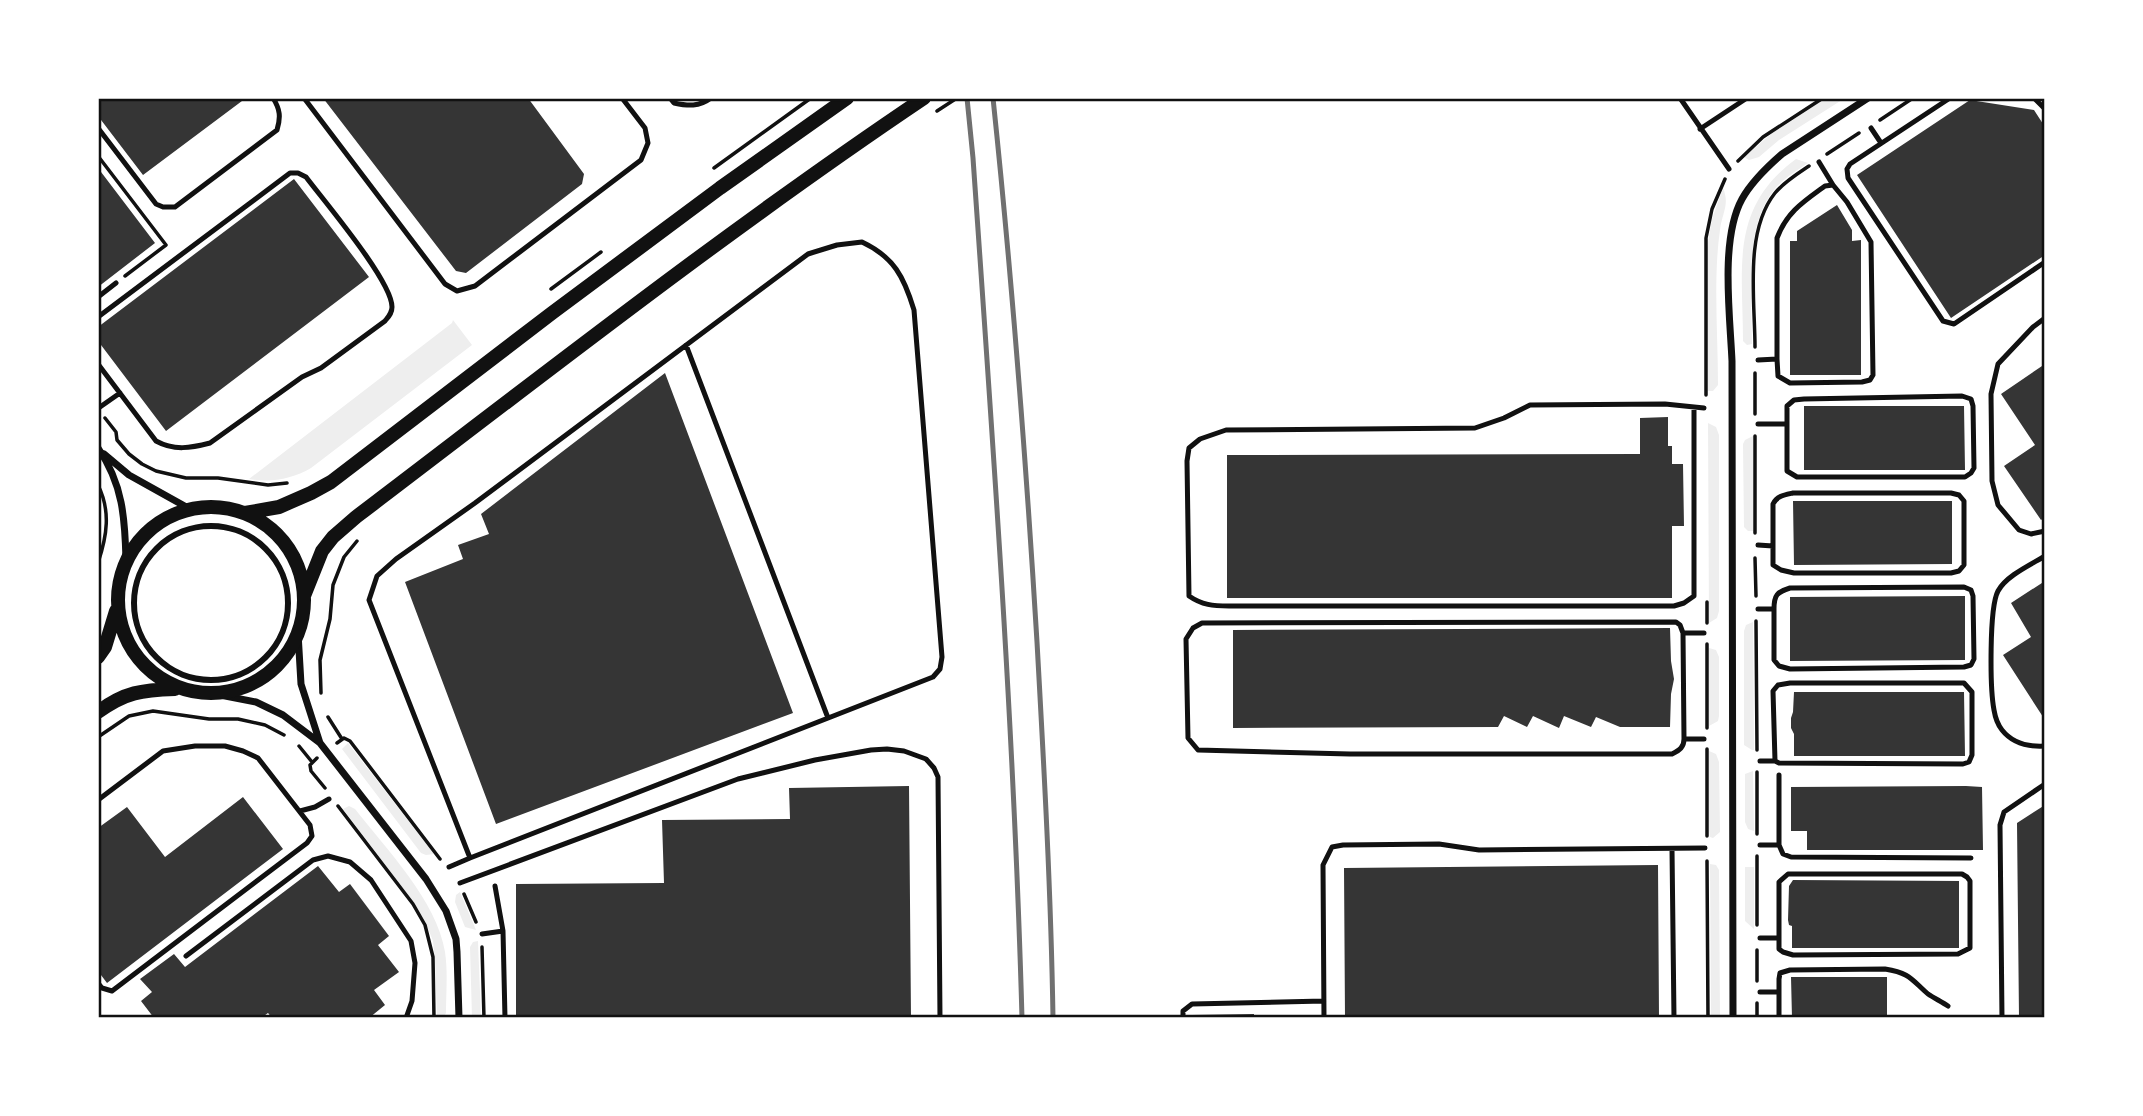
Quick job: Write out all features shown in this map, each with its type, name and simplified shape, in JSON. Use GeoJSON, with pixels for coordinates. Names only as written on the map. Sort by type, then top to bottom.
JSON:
{"type":"FeatureCollection","features":[{"type":"Feature","properties":{"kind":"main road"},"geometry":{"type":"LineString","coordinates":[[245,513],[279,507],[331,482],[552,313],[847,98]]}},
{"type":"Feature","properties":{"kind":"main road"},"geometry":{"type":"LineString","coordinates":[[304,596],[322,551],[333,537],[356,517],[729,236],[924,98]]}},
{"type":"Feature","properties":{"kind":"main road"},"geometry":{"type":"LineString","coordinates":[[208,506],[245,513],[275,532],[287,545],[299,570],[304,596],[298,633],[285,656],[266,676],[250,685],[215,694],[197,693],[163,681],[136,657],[120,624],[119,583],[126,560],[137,542],[152,527],[170,516],[208,506]]}},
{"type":"Feature","properties":{"kind":"main road"},"geometry":{"type":"LineString","coordinates":[[98,657],[105,647],[118,606]]}},
{"type":"Feature","properties":{"kind":"main road"},"geometry":{"type":"LineString","coordinates":[[98,712],[127,694],[180,688]]}},
{"type":"Feature","properties":{"kind":"street"},"geometry":{"type":"LineString","coordinates":[[1733,1018],[1732,361],[1729,266],[1733,225],[1749,189],[1776,159],[1868,98]]}},
{"type":"Feature","properties":{"kind":"street"},"geometry":{"type":"LineString","coordinates":[[99,450],[129,475],[190,509]]}},
{"type":"Feature","properties":{"kind":"street"},"geometry":{"type":"LineString","coordinates":[[99,450],[122,504],[126,560]]}},
{"type":"Feature","properties":{"kind":"street"},"geometry":{"type":"LineString","coordinates":[[203,527],[238,531],[262,545],[279,566],[286,583],[288,601],[287,619],[271,652],[263,661],[243,674],[220,680],[184,676],[164,664],[155,656],[142,635],[135,612],[138,582],[155,551],[169,539],[185,531],[203,527]]}},
{"type":"Feature","properties":{"kind":"street"},"geometry":{"type":"LineString","coordinates":[[298,633],[302,684],[320,743]]}},
{"type":"Feature","properties":{"kind":"street"},"geometry":{"type":"LineString","coordinates":[[215,694],[256,702],[283,715],[320,743],[426,879],[446,911],[456,939],[459,1018]]}},
{"type":"Feature","properties":{"kind":"lane"},"geometry":{"type":"LineString","coordinates":[[98,128],[156,204],[175,207],[277,130],[279,107],[273,98]]}},
{"type":"Feature","properties":{"kind":"lane"},"geometry":{"type":"LineString","coordinates":[[304,98],[445,284],[457,291],[475,286],[641,160],[648,143],[645,128],[622,98]]}},
{"type":"Feature","properties":{"kind":"lane"},"geometry":{"type":"LineString","coordinates":[[670,98],[674,103],[694,106],[711,98]]}},
{"type":"Feature","properties":{"kind":"lane"},"geometry":{"type":"LineString","coordinates":[[1680,98],[1730,169]]}},
{"type":"Feature","properties":{"kind":"lane"},"geometry":{"type":"LineString","coordinates":[[1700,129],[1747,98]]}},
{"type":"Feature","properties":{"kind":"lane"},"geometry":{"type":"LineString","coordinates":[[1950,98],[1850,164],[1847,169],[1849,178],[1943,321],[1954,324],[2045,262]]}},
{"type":"Feature","properties":{"kind":"lane"},"geometry":{"type":"LineString","coordinates":[[2034,98],[2045,109]]}},
{"type":"Feature","properties":{"kind":"lane"},"geometry":{"type":"LineString","coordinates":[[1870,127],[1881,143]]}},
{"type":"Feature","properties":{"kind":"lane"},"geometry":{"type":"LineString","coordinates":[[1819,162],[1871,242],[1872,375],[1870,380],[1862,382],[1790,383],[1778,376],[1777,238],[1788,215],[1825,186],[1833,185]]}},
{"type":"Feature","properties":{"kind":"lane"},"geometry":{"type":"LineString","coordinates":[[98,317],[290,173],[306,177],[378,271],[393,304],[391,315],[385,321],[321,369],[302,377],[210,443],[180,449],[156,441],[98,364]]}},
{"type":"Feature","properties":{"kind":"lane"},"geometry":{"type":"LineString","coordinates":[[449,867],[933,677],[940,668],[942,657],[914,310],[907,287],[880,250],[862,242],[837,244],[808,254],[396,559],[377,576],[369,600],[470,858]]}},
{"type":"Feature","properties":{"kind":"lane"},"geometry":{"type":"LineString","coordinates":[[98,297],[116,283]]}},
{"type":"Feature","properties":{"kind":"lane"},"geometry":{"type":"LineString","coordinates":[[2045,318],[1998,364],[1991,394],[1992,481],[1998,505],[2019,530],[2031,534],[2045,531]]}},
{"type":"Feature","properties":{"kind":"lane"},"geometry":{"type":"LineString","coordinates":[[685,345],[828,718]]}},
{"type":"Feature","properties":{"kind":"lane"},"geometry":{"type":"LineString","coordinates":[[1758,360],[1777,359]]}},
{"type":"Feature","properties":{"kind":"lane"},"geometry":{"type":"LineString","coordinates":[[100,407],[120,393]]}},
{"type":"Feature","properties":{"kind":"lane"},"geometry":{"type":"LineString","coordinates":[[1962,396],[1970,399],[1973,406],[1974,468],[1965,477],[1797,477],[1787,471],[1787,424],[1787,406],[1794,400],[1962,396]]}},
{"type":"Feature","properties":{"kind":"lane"},"geometry":{"type":"LineString","coordinates":[[1694,407],[1694,596],[1684,603],[1674,606],[1210,606],[1189,596],[1187,461],[1189,448],[1200,439],[1226,430],[1475,428],[1530,405],[1665,404],[1705,407]]}},
{"type":"Feature","properties":{"kind":"lane"},"geometry":{"type":"LineString","coordinates":[[1758,424],[1787,424]]}},
{"type":"Feature","properties":{"kind":"lane"},"geometry":{"type":"LineString","coordinates":[[1951,493],[1959,495],[1964,501],[1964,565],[1959,571],[1951,573],[1794,573],[1773,565],[1773,545],[1773,504],[1783,495],[1951,493]]}},
{"type":"Feature","properties":{"kind":"lane"},"geometry":{"type":"LineString","coordinates":[[1758,545],[1773,545]]}},
{"type":"Feature","properties":{"kind":"lane"},"geometry":{"type":"LineString","coordinates":[[2045,556],[2004,583],[1997,593],[1991,622],[1994,710],[2000,728],[2012,741],[2032,747],[2045,746]]}},
{"type":"Feature","properties":{"kind":"lane"},"geometry":{"type":"LineString","coordinates":[[1964,587],[1971,590],[1973,596],[1974,659],[1964,667],[1779,666],[1774,660],[1774,609],[1774,598],[1778,591],[1790,588],[1964,587]]}},
{"type":"Feature","properties":{"kind":"lane"},"geometry":{"type":"LineString","coordinates":[[1758,609],[1774,609]]}},
{"type":"Feature","properties":{"kind":"lane"},"geometry":{"type":"LineString","coordinates":[[1669,621],[1680,625],[1683,633],[1684,738],[1684,745],[1672,754],[1350,754],[1198,750],[1188,738],[1186,639],[1193,628],[1202,623],[1669,621]]}},
{"type":"Feature","properties":{"kind":"lane"},"geometry":{"type":"LineString","coordinates":[[1683,633],[1704,633]]}},
{"type":"Feature","properties":{"kind":"lane"},"geometry":{"type":"LineString","coordinates":[[1760,761],[1963,764],[1969,762],[1972,755],[1972,692],[1964,683],[1778,685],[1773,691],[1774,761]]}},
{"type":"Feature","properties":{"kind":"lane"},"geometry":{"type":"LineString","coordinates":[[1684,738],[1704,739]]}},
{"type":"Feature","properties":{"kind":"lane"},"geometry":{"type":"LineString","coordinates":[[98,800],[163,751],[195,746],[225,746],[258,758],[310,825],[312,836],[307,844],[112,990],[107,991],[98,983]]}},
{"type":"Feature","properties":{"kind":"lane"},"geometry":{"type":"LineString","coordinates":[[460,883],[738,779],[838,756],[887,749],[904,751],[926,759],[938,777],[940,1018]]}},
{"type":"Feature","properties":{"kind":"lane"},"geometry":{"type":"LineString","coordinates":[[1779,775],[1779,845],[1783,854],[1791,857],[1971,858]]}},
{"type":"Feature","properties":{"kind":"lane"},"geometry":{"type":"LineString","coordinates":[[2001,1018],[2000,825],[2004,812],[2045,784]]}},
{"type":"Feature","properties":{"kind":"lane"},"geometry":{"type":"LineString","coordinates":[[300,811],[329,799]]}},
{"type":"Feature","properties":{"kind":"lane"},"geometry":{"type":"LineString","coordinates":[[1324,1018],[1323,865],[1332,846],[1440,844],[1479,850],[1705,848]]}},
{"type":"Feature","properties":{"kind":"lane"},"geometry":{"type":"LineString","coordinates":[[1760,845],[1779,845]]}},
{"type":"Feature","properties":{"kind":"lane"},"geometry":{"type":"LineString","coordinates":[[1672,849],[1674,1018]]}},
{"type":"Feature","properties":{"kind":"lane"},"geometry":{"type":"LineString","coordinates":[[187,956],[313,860],[328,856],[350,862],[371,880],[411,941],[415,963],[412,1001],[406,1018]]}},
{"type":"Feature","properties":{"kind":"lane"},"geometry":{"type":"LineString","coordinates":[[1788,874],[1962,874],[1970,881],[1970,948],[1965,952],[1793,955],[1779,949],[1779,938],[1779,883],[1788,874]]}},
{"type":"Feature","properties":{"kind":"lane"},"geometry":{"type":"LineString","coordinates":[[495,886],[503,931],[505,1018]]}},
{"type":"Feature","properties":{"kind":"lane"},"geometry":{"type":"LineString","coordinates":[[482,934],[503,931]]}},
{"type":"Feature","properties":{"kind":"lane"},"geometry":{"type":"LineString","coordinates":[[1760,938],[1779,938]]}},
{"type":"Feature","properties":{"kind":"lane"},"geometry":{"type":"LineString","coordinates":[[1779,1018],[1779,979],[1783,971],[1899,971],[1948,1006]]}},
{"type":"Feature","properties":{"kind":"lane"},"geometry":{"type":"LineString","coordinates":[[1760,992],[1779,992]]}},
{"type":"Feature","properties":{"kind":"lane"},"geometry":{"type":"LineString","coordinates":[[1183,1018],[1183,1011],[1192,1004],[1324,1001]]}},
{"type":"Feature","properties":{"kind":"path"},"geometry":{"type":"LineString","coordinates":[[1730,169],[1763,136],[1823,98]]}},
{"type":"Feature","properties":{"kind":"path"},"geometry":{"type":"LineString","coordinates":[[1870,127],[1913,98]]}},
{"type":"Feature","properties":{"kind":"path"},"geometry":{"type":"LineString","coordinates":[[98,156],[166,245],[116,283]]}},
{"type":"Feature","properties":{"kind":"path"},"geometry":{"type":"LineString","coordinates":[[1705,407],[1706,238],[1712,209],[1727,176]]}},
{"type":"Feature","properties":{"kind":"path"},"geometry":{"type":"LineString","coordinates":[[104,416],[116,432],[117,440],[130,454],[156,471],[186,478],[218,478],[268,485],[291,482]]}},
{"type":"Feature","properties":{"kind":"path"},"geometry":{"type":"LineString","coordinates":[[98,485],[104,503],[107,528],[98,563]]}},
{"type":"Feature","properties":{"kind":"path"},"geometry":{"type":"LineString","coordinates":[[321,696],[320,660],[330,619],[336,575],[344,557],[362,537]]}},
{"type":"Feature","properties":{"kind":"path"},"geometry":{"type":"LineString","coordinates":[[1707,591],[1708,1018]]}},
{"type":"Feature","properties":{"kind":"path"},"geometry":{"type":"LineString","coordinates":[[98,737],[129,716],[153,711],[199,718],[238,719],[265,725],[290,739]]}},
{"type":"Feature","properties":{"kind":"path"},"geometry":{"type":"LineString","coordinates":[[327,715],[343,738],[350,741],[380,780]]}},
{"type":"Feature","properties":{"kind":"path"},"geometry":{"type":"LineString","coordinates":[[296,743],[312,762]]}},
{"type":"Feature","properties":{"kind":"shaded area"},"geometry":{"type":"Polygon","coordinates":[[[1826,98],[1845,98],[1779,140],[1759,157],[1749,160],[1744,157],[1771,134],[1826,98]]]}},
{"type":"Feature","properties":{"kind":"shaded area"},"geometry":{"type":"Polygon","coordinates":[[[1796,159],[1808,163],[1774,190],[1757,224],[1751,264],[1752,344],[1747,345],[1743,341],[1744,241],[1759,198],[1774,178],[1796,159]]]}},
{"type":"Feature","properties":{"kind":"shaded area"},"geometry":{"type":"Polygon","coordinates":[[[1723,188],[1726,204],[1720,230],[1717,267],[1718,385],[1713,391],[1708,391],[1707,248],[1712,219],[1723,188]]]}},
{"type":"Feature","properties":{"kind":"shaded area"},"geometry":{"type":"Polygon","coordinates":[[[453,320],[472,345],[311,468],[281,479],[249,479],[452,323],[453,320]]]}},
{"type":"Feature","properties":{"kind":"shaded area"},"geometry":{"type":"Polygon","coordinates":[[[1708,423],[1716,427],[1719,435],[1719,611],[1717,618],[1709,623],[1708,423]]]}},
{"type":"Feature","properties":{"kind":"shaded area"},"geometry":{"type":"Polygon","coordinates":[[[1753,436],[1753,531],[1748,531],[1744,527],[1743,444],[1753,436]]]}},
{"type":"Feature","properties":{"kind":"shaded area"},"geometry":{"type":"Polygon","coordinates":[[[1753,622],[1752,750],[1744,745],[1744,631],[1746,625],[1753,622]]]}},
{"type":"Feature","properties":{"kind":"shaded area"},"geometry":{"type":"Polygon","coordinates":[[[1709,648],[1716,650],[1719,657],[1719,716],[1718,721],[1709,726],[1709,648]]]}},
{"type":"Feature","properties":{"kind":"shaded area"},"geometry":{"type":"Polygon","coordinates":[[[348,743],[434,854],[421,853],[342,749],[348,743]]]}},
{"type":"Feature","properties":{"kind":"shaded area"},"geometry":{"type":"Polygon","coordinates":[[[1709,751],[1716,754],[1719,762],[1720,832],[1713,838],[1710,837],[1709,829],[1709,751]]]}},
{"type":"Feature","properties":{"kind":"shaded area"},"geometry":{"type":"Polygon","coordinates":[[[1753,771],[1754,831],[1748,829],[1745,822],[1745,774],[1753,771]]]}},
{"type":"Feature","properties":{"kind":"shaded area"},"geometry":{"type":"Polygon","coordinates":[[[349,806],[355,809],[409,877],[432,914],[440,933],[446,960],[446,1013],[443,1018],[437,1018],[433,941],[425,921],[343,809],[349,806]]]}},
{"type":"Feature","properties":{"kind":"shaded area"},"geometry":{"type":"Polygon","coordinates":[[[1710,864],[1716,865],[1719,870],[1720,1018],[1711,1018],[1710,864]]]}},
{"type":"Feature","properties":{"kind":"shaded area"},"geometry":{"type":"Polygon","coordinates":[[[1745,867],[1754,867],[1754,929],[1745,921],[1745,867]]]}},
{"type":"Feature","properties":{"kind":"shaded area"},"geometry":{"type":"Polygon","coordinates":[[[460,892],[476,930],[465,927],[455,902],[456,895],[460,892]]]}},
{"type":"Feature","properties":{"kind":"shaded area"},"geometry":{"type":"Polygon","coordinates":[[[478,941],[481,1018],[472,1018],[470,947],[473,942],[478,941]]]}},
{"type":"Feature","properties":{"kind":"building"},"geometry":{"type":"Polygon","coordinates":[[[98,98],[246,98],[143,175],[98,116],[98,98]]]}},
{"type":"Feature","properties":{"kind":"building"},"geometry":{"type":"Polygon","coordinates":[[[323,98],[528,98],[584,174],[582,184],[466,273],[456,271],[323,98]]]}},
{"type":"Feature","properties":{"kind":"building"},"geometry":{"type":"Polygon","coordinates":[[[1970,100],[2034,110],[2045,127],[2045,255],[1951,318],[1857,175],[1970,100]]]}},
{"type":"Feature","properties":{"kind":"building"},"geometry":{"type":"Polygon","coordinates":[[[98,168],[155,243],[98,287],[98,168]]]}},
{"type":"Feature","properties":{"kind":"building"},"geometry":{"type":"Polygon","coordinates":[[[294,179],[369,277],[166,431],[98,341],[98,327],[294,179]]]}},
{"type":"Feature","properties":{"kind":"building"},"geometry":{"type":"Polygon","coordinates":[[[1837,205],[1852,230],[1852,241],[1861,240],[1861,375],[1790,375],[1790,241],[1797,241],[1797,231],[1837,205]]]}},
{"type":"Feature","properties":{"kind":"building"},"geometry":{"type":"Polygon","coordinates":[[[2045,364],[2045,517],[2041,520],[2004,466],[2035,445],[2001,394],[2045,364]]]}},
{"type":"Feature","properties":{"kind":"building"},"geometry":{"type":"Polygon","coordinates":[[[665,373],[793,713],[496,824],[405,582],[463,559],[458,545],[489,534],[481,514],[665,373]]]}},
{"type":"Feature","properties":{"kind":"building"},"geometry":{"type":"Polygon","coordinates":[[[1804,406],[1964,406],[1965,470],[1804,470],[1804,406]]]}},
{"type":"Feature","properties":{"kind":"building"},"geometry":{"type":"Polygon","coordinates":[[[1668,417],[1668,446],[1672,446],[1672,464],[1683,464],[1684,526],[1672,526],[1672,598],[1227,598],[1227,455],[1640,454],[1640,418],[1668,417]]]}},
{"type":"Feature","properties":{"kind":"building"},"geometry":{"type":"Polygon","coordinates":[[[1793,501],[1952,501],[1952,564],[1794,565],[1793,501]]]}},
{"type":"Feature","properties":{"kind":"building"},"geometry":{"type":"Polygon","coordinates":[[[2045,581],[2045,720],[2003,655],[2031,637],[2011,603],[2045,581]]]}},
{"type":"Feature","properties":{"kind":"building"},"geometry":{"type":"Polygon","coordinates":[[[1965,596],[1965,660],[1790,661],[1790,597],[1965,596]]]}},
{"type":"Feature","properties":{"kind":"building"},"geometry":{"type":"Polygon","coordinates":[[[1670,628],[1674,679],[1670,727],[1620,727],[1596,717],[1591,727],[1564,716],[1559,728],[1533,716],[1527,727],[1504,716],[1498,727],[1233,728],[1233,630],[1670,628]]]}},
{"type":"Feature","properties":{"kind":"building"},"geometry":{"type":"Polygon","coordinates":[[[1794,692],[1964,692],[1965,756],[1794,756],[1791,718],[1794,692]]]}},
{"type":"Feature","properties":{"kind":"building"},"geometry":{"type":"Polygon","coordinates":[[[909,786],[911,1018],[516,1018],[516,884],[664,883],[662,820],[790,819],[789,788],[909,786]]]}},
{"type":"Feature","properties":{"kind":"building"},"geometry":{"type":"Polygon","coordinates":[[[1791,787],[1982,787],[1983,850],[1807,850],[1807,831],[1791,831],[1791,787]]]}},
{"type":"Feature","properties":{"kind":"building"},"geometry":{"type":"Polygon","coordinates":[[[243,797],[283,849],[107,983],[98,971],[98,828],[127,807],[165,857],[243,797]]]}},
{"type":"Feature","properties":{"kind":"building"},"geometry":{"type":"Polygon","coordinates":[[[2045,805],[2045,1018],[2019,1018],[2017,823],[2045,805]]]}},
{"type":"Feature","properties":{"kind":"building"},"geometry":{"type":"Polygon","coordinates":[[[1658,865],[1659,1018],[1345,1018],[1344,868],[1658,865]]]}},
{"type":"Feature","properties":{"kind":"building"},"geometry":{"type":"Polygon","coordinates":[[[318,866],[339,892],[350,884],[389,936],[378,945],[399,972],[374,990],[385,1005],[369,1018],[272,1018],[268,1013],[261,1018],[154,1018],[141,1001],[152,992],[140,979],[174,954],[185,967],[318,866]]]}},
{"type":"Feature","properties":{"kind":"building"},"geometry":{"type":"Polygon","coordinates":[[[1793,880],[1959,881],[1959,948],[1792,948],[1792,926],[1788,920],[1789,886],[1793,880]]]}},
{"type":"Feature","properties":{"kind":"building"},"geometry":{"type":"Polygon","coordinates":[[[1791,977],[1887,977],[1887,1018],[1792,1018],[1791,977]]]}},
{"type":"Feature","properties":{"kind":"building"},"geometry":{"type":"Polygon","coordinates":[[[1254,1014],[1254,1018],[1192,1018],[1192,1015],[1254,1014]]]}},
{"type":"Feature","properties":{"kind":"railway"},"geometry":{"type":"LineString","coordinates":[[967,98],[1002,588],[1022,1018]]}},
{"type":"Feature","properties":{"kind":"railway"},"geometry":{"type":"LineString","coordinates":[[993,98],[1033,574],[1047,830],[1053,1018]]}}]}
